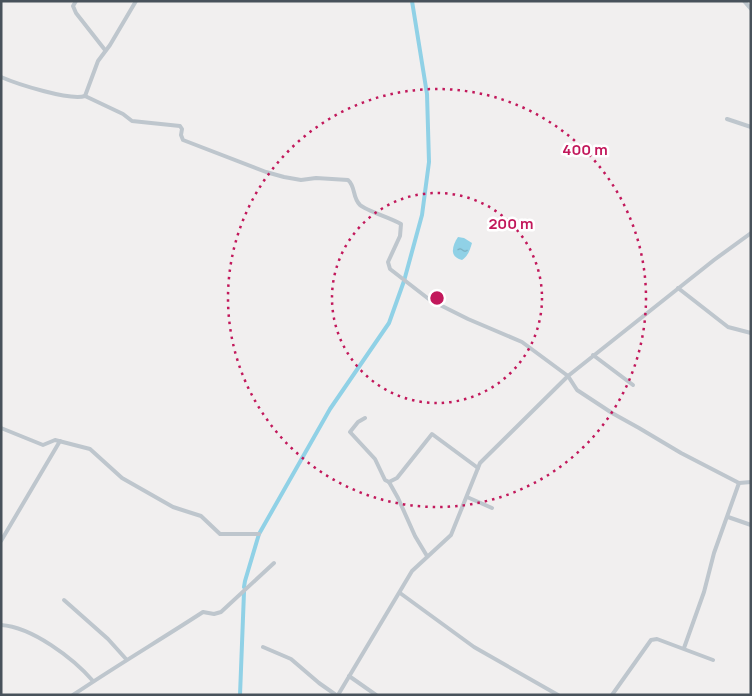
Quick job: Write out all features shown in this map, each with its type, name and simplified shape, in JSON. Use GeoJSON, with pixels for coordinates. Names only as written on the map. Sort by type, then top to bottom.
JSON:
{"type":"FeatureCollection","features":[{"type":"Feature","properties":{"kind":"street"},"geometry":{"type":"LineString","coordinates":[[76,1],[74,6],[76,13],[105,50]]}},
{"type":"Feature","properties":{"kind":"street"},"geometry":{"type":"LineString","coordinates":[[85,96],[98,61],[110,45],[136,1]]}},
{"type":"Feature","properties":{"kind":"street"},"geometry":{"type":"LineString","coordinates":[[744,1],[751,8]]}},
{"type":"Feature","properties":{"kind":"street"},"geometry":{"type":"LineString","coordinates":[[1,77],[44,92],[79,98],[85,96],[123,114],[132,121],[180,126],[183,140],[266,172],[300,180],[316,178],[348,180],[353,184],[355,198],[361,206],[401,224],[400,236],[388,262],[390,269],[430,300],[522,342],[568,376],[577,390],[612,414],[739,483],[751,482]]}},
{"type":"Feature","properties":{"kind":"street"},"geometry":{"type":"LineString","coordinates":[[726,119],[751,127]]}},
{"type":"Feature","properties":{"kind":"street"},"geometry":{"type":"LineString","coordinates":[[263,648],[291,659],[336,695],[412,571],[451,535],[480,463],[568,376],[678,288],[751,233]]}},
{"type":"Feature","properties":{"kind":"street"},"geometry":{"type":"LineString","coordinates":[[678,288],[728,327],[751,333]]}},
{"type":"Feature","properties":{"kind":"street"},"geometry":{"type":"LineString","coordinates":[[593,355],[633,385]]}},
{"type":"Feature","properties":{"kind":"street"},"geometry":{"type":"LineString","coordinates":[[365,418],[358,422],[350,432],[376,459],[385,480],[389,482],[415,536],[427,556]]}},
{"type":"Feature","properties":{"kind":"street"},"geometry":{"type":"LineString","coordinates":[[1,428],[43,445],[55,440],[90,449],[122,478],[174,507],[200,516],[220,534],[259,534]]}},
{"type":"Feature","properties":{"kind":"street"},"geometry":{"type":"LineString","coordinates":[[389,482],[397,478],[432,434],[478,468]]}},
{"type":"Feature","properties":{"kind":"street"},"geometry":{"type":"LineString","coordinates":[[1,541],[60,441]]}},
{"type":"Feature","properties":{"kind":"street"},"geometry":{"type":"LineString","coordinates":[[684,648],[739,483]]}},
{"type":"Feature","properties":{"kind":"street"},"geometry":{"type":"LineString","coordinates":[[467,497],[492,508]]}},
{"type":"Feature","properties":{"kind":"street"},"geometry":{"type":"LineString","coordinates":[[728,517],[751,525]]}},
{"type":"Feature","properties":{"kind":"street"},"geometry":{"type":"LineString","coordinates":[[73,695],[126,659],[143,651],[203,612],[214,614],[221,612],[274,563]]}},
{"type":"Feature","properties":{"kind":"street"},"geometry":{"type":"LineString","coordinates":[[400,593],[474,647],[558,695]]}},
{"type":"Feature","properties":{"kind":"street"},"geometry":{"type":"LineString","coordinates":[[64,600],[108,639],[126,659]]}},
{"type":"Feature","properties":{"kind":"street"},"geometry":{"type":"LineString","coordinates":[[1,625],[19,629],[50,645],[81,668],[93,682]]}},
{"type":"Feature","properties":{"kind":"street"},"geometry":{"type":"LineString","coordinates":[[612,695],[651,640],[657,639],[713,660]]}},
{"type":"Feature","properties":{"kind":"street"},"geometry":{"type":"LineString","coordinates":[[349,676],[376,695]]}},
{"type":"Feature","properties":{"kind":"water"},"geometry":{"type":"Polygon","coordinates":[[[458,237],[472,243],[466,257],[462,260],[453,254],[454,244],[458,237]]]}},
{"type":"Feature","properties":{"kind":"waterway"},"geometry":{"type":"LineString","coordinates":[[244,587],[259,534],[330,409],[389,323],[404,281],[422,215],[429,162],[427,94],[412,1]]}},
{"type":"Feature","properties":{"kind":"waterway"},"geometry":{"type":"LineString","coordinates":[[240,695],[244,592]]}}]}
